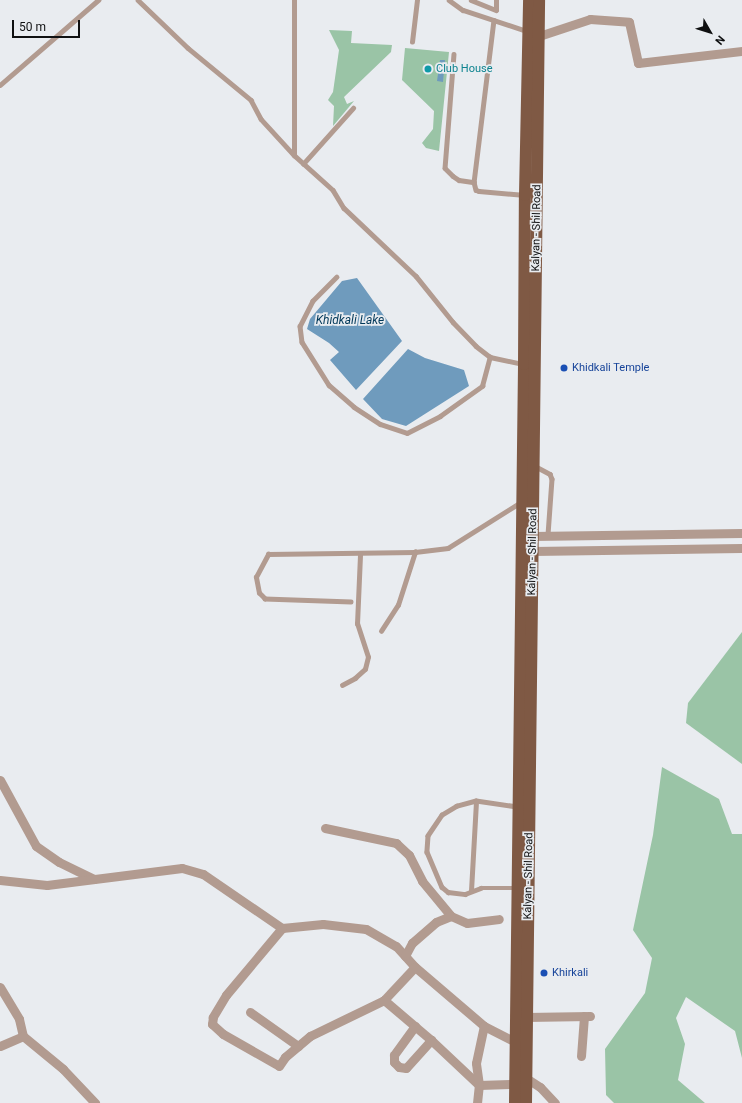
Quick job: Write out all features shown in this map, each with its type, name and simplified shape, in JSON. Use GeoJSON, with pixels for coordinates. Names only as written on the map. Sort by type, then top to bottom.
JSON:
{"type":"FeatureCollection","features":[{"type":"Feature","properties":{"kind":"main road","name":"Kalyan - Shil Road"},"geometry":{"type":"LineString","coordinates":[[526,1103],[526,1078],[522,1043],[518,888],[523,501],[530,364],[533,34],[529,0]]}},
{"type":"Feature","properties":{"kind":"main road","name":"Kalyan - Shil Road"},"geometry":{"type":"LineString","coordinates":[[515,1103],[515,1084],[526,1017],[534,466],[525,195],[533,34],[539,0]]}},
{"type":"Feature","properties":{"kind":"street"},"geometry":{"type":"LineString","coordinates":[[533,34],[590,19],[629,22],[638,64],[742,52]]}},
{"type":"Feature","properties":{"kind":"street"},"geometry":{"type":"LineString","coordinates":[[533,536],[742,532]]}},
{"type":"Feature","properties":{"kind":"street"},"geometry":{"type":"LineString","coordinates":[[533,551],[742,548]]}},
{"type":"Feature","properties":{"kind":"street"},"geometry":{"type":"LineString","coordinates":[[0,780],[36,846],[59,862],[94,879]]}},
{"type":"Feature","properties":{"kind":"street"},"geometry":{"type":"LineString","coordinates":[[325,828],[396,843],[409,855],[422,881],[451,916],[467,923],[499,919]]}},
{"type":"Feature","properties":{"kind":"street"},"geometry":{"type":"LineString","coordinates":[[0,880],[46,885],[182,868],[203,874],[282,928],[323,924],[366,929],[396,946],[415,967],[484,1026],[522,1043]]}},
{"type":"Feature","properties":{"kind":"street"},"geometry":{"type":"LineString","coordinates":[[405,956],[412,943],[436,922],[451,916]]}},
{"type":"Feature","properties":{"kind":"street"},"geometry":{"type":"LineString","coordinates":[[282,928],[226,995],[213,1017],[212,1024],[223,1034],[279,1066],[285,1057],[310,1036],[384,1000],[415,967]]}},
{"type":"Feature","properties":{"kind":"street"},"geometry":{"type":"LineString","coordinates":[[0,987],[19,1019],[23,1036],[63,1070],[95,1103]]}},
{"type":"Feature","properties":{"kind":"street"},"geometry":{"type":"LineString","coordinates":[[384,1000],[432,1040],[479,1085],[515,1084]]}},
{"type":"Feature","properties":{"kind":"street"},"geometry":{"type":"LineString","coordinates":[[250,1012],[298,1046]]}},
{"type":"Feature","properties":{"kind":"street"},"geometry":{"type":"LineString","coordinates":[[526,1017],[587,1016],[582,1056]]}},
{"type":"Feature","properties":{"kind":"street"},"geometry":{"type":"LineString","coordinates":[[416,1026],[394,1055],[394,1062],[399,1067],[406,1068],[432,1040]]}},
{"type":"Feature","properties":{"kind":"street"},"geometry":{"type":"LineString","coordinates":[[477,1103],[479,1085],[476,1063],[484,1026]]}},
{"type":"Feature","properties":{"kind":"street"},"geometry":{"type":"LineString","coordinates":[[0,1046],[23,1036]]}},
{"type":"Feature","properties":{"kind":"street"},"geometry":{"type":"LineString","coordinates":[[526,1078],[540,1086],[555,1103]]}},
{"type":"Feature","properties":{"kind":"lane"},"geometry":{"type":"LineString","coordinates":[[0,85],[98,0]]}},
{"type":"Feature","properties":{"kind":"lane"},"geometry":{"type":"LineString","coordinates":[[138,0],[188,48],[251,100],[261,119],[303,164],[333,190],[344,208],[416,276],[453,322],[476,346],[490,357],[530,364]]}},
{"type":"Feature","properties":{"kind":"lane"},"geometry":{"type":"LineString","coordinates":[[294,0],[294,155]]}},
{"type":"Feature","properties":{"kind":"lane"},"geometry":{"type":"LineString","coordinates":[[412,42],[417,0]]}},
{"type":"Feature","properties":{"kind":"lane"},"geometry":{"type":"LineString","coordinates":[[449,0],[463,10],[533,34]]}},
{"type":"Feature","properties":{"kind":"lane"},"geometry":{"type":"LineString","coordinates":[[471,0],[496,10],[496,0]]}},
{"type":"Feature","properties":{"kind":"lane"},"geometry":{"type":"LineString","coordinates":[[494,20],[474,182],[476,190],[479,192],[525,195]]}},
{"type":"Feature","properties":{"kind":"lane"},"geometry":{"type":"LineString","coordinates":[[454,54],[445,168],[459,180],[474,182]]}},
{"type":"Feature","properties":{"kind":"lane"},"geometry":{"type":"LineString","coordinates":[[303,164],[353,108]]}},
{"type":"Feature","properties":{"kind":"lane"},"geometry":{"type":"LineString","coordinates":[[337,277],[313,301],[300,326],[302,342],[329,385],[354,407],[380,424],[407,432],[440,416],[482,386],[490,357]]}},
{"type":"Feature","properties":{"kind":"lane"},"geometry":{"type":"LineString","coordinates":[[534,466],[550,474],[552,479],[548,535]]}},
{"type":"Feature","properties":{"kind":"lane"},"geometry":{"type":"LineString","coordinates":[[351,602],[265,599],[259,592],[256,577],[268,554],[360,554],[415,552],[448,548],[523,501]]}},
{"type":"Feature","properties":{"kind":"lane"},"geometry":{"type":"LineString","coordinates":[[381,631],[398,605],[415,552]]}},
{"type":"Feature","properties":{"kind":"lane"},"geometry":{"type":"LineString","coordinates":[[342,685],[355,678],[365,668],[368,657],[357,624],[360,554]]}},
{"type":"Feature","properties":{"kind":"lane"},"geometry":{"type":"LineString","coordinates":[[471,891],[476,801]]}},
{"type":"Feature","properties":{"kind":"lane"},"geometry":{"type":"LineString","coordinates":[[518,888],[481,888],[465,894],[448,892],[442,887],[427,852],[428,836],[442,815],[457,806],[476,801],[519,808]]}},
{"type":"Feature","properties":{"kind":"green space"},"geometry":{"type":"Polygon","coordinates":[[[329,30],[352,31],[351,43],[392,45],[391,52],[344,97],[347,104],[354,101],[333,126],[334,106],[328,100],[333,92],[339,50],[329,30]]]}},
{"type":"Feature","properties":{"kind":"green space"},"geometry":{"type":"Polygon","coordinates":[[[405,48],[449,52],[439,151],[426,148],[422,143],[433,129],[434,111],[402,80],[405,48]]]}},
{"type":"Feature","properties":{"kind":"green space"},"geometry":{"type":"Polygon","coordinates":[[[742,632],[742,764],[686,723],[688,703],[742,632]]]}},
{"type":"Feature","properties":{"kind":"green space"},"geometry":{"type":"Polygon","coordinates":[[[662,767],[719,799],[732,834],[742,834],[742,1058],[735,1031],[686,997],[676,1018],[685,1044],[678,1080],[705,1103],[614,1103],[606,1095],[605,1049],[645,993],[652,958],[633,930],[653,835],[662,767]]]}},
{"type":"Feature","properties":{"kind":"water"},"geometry":{"type":"Polygon","coordinates":[[[440,60],[445,60],[443,82],[437,81],[440,60]]]}},
{"type":"Feature","properties":{"kind":"water","name":"Khidkali Lake"},"geometry":{"type":"Polygon","coordinates":[[[357,278],[402,341],[356,390],[330,360],[339,352],[329,343],[307,329],[310,319],[342,281],[357,278]]]}},
{"type":"Feature","properties":{"kind":"water","name":"Khidkali Lake"},"geometry":{"type":"Polygon","coordinates":[[[408,349],[425,358],[464,370],[469,386],[406,426],[382,419],[363,399],[408,349]]]}},
{"type":"Feature","properties":{"kind":"place","name":"Club House"},"geometry":{"type":"Point","coordinates":[428,69]}},
{"type":"Feature","properties":{"kind":"place","name":"Khidkali Temple"},"geometry":{"type":"Point","coordinates":[564,368]}},
{"type":"Feature","properties":{"kind":"place","name":"Khirkali"},"geometry":{"type":"Point","coordinates":[544,973]}}]}
